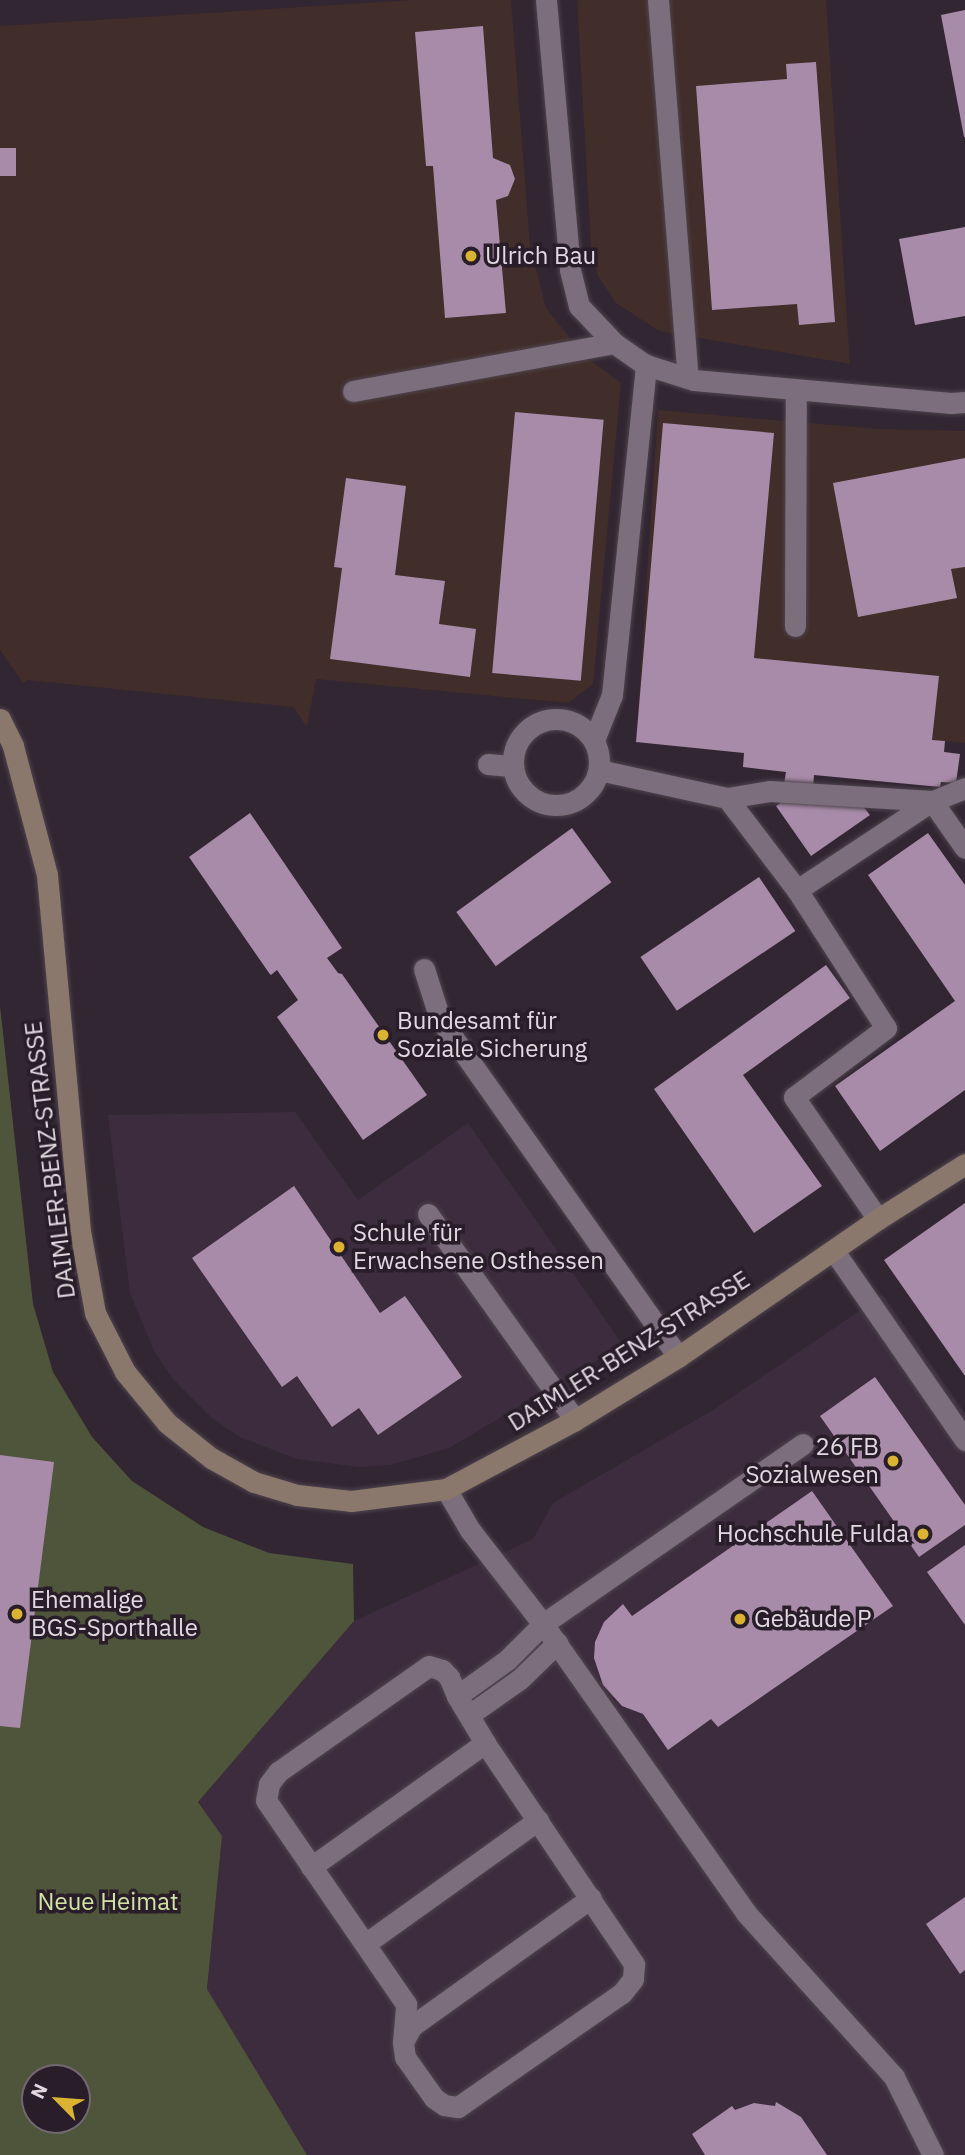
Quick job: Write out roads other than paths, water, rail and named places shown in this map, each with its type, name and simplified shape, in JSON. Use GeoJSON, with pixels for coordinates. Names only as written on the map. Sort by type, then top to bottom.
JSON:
{"type":"FeatureCollection","features":[{"type":"Feature","properties":{"kind":"street"},"geometry":{"type":"LineString","coordinates":[[547,0],[570,270],[579,306],[614,343],[646,365],[688,378],[951,404],[965,401]]}},
{"type":"Feature","properties":{"kind":"street"},"geometry":{"type":"LineString","coordinates":[[659,0],[688,378]]}},
{"type":"Feature","properties":{"kind":"street"},"geometry":{"type":"LineString","coordinates":[[353,391],[614,343]]}},
{"type":"Feature","properties":{"kind":"street"},"geometry":{"type":"LineString","coordinates":[[594,740],[612,695],[646,365]]}},
{"type":"Feature","properties":{"kind":"street"},"geometry":{"type":"LineString","coordinates":[[795,626],[796,390]]}},
{"type":"Feature","properties":{"kind":"street"},"geometry":{"type":"LineString","coordinates":[[557,718],[572,721],[585,729],[594,740],[599,754],[599,770],[593,784],[583,796],[569,803],[553,805],[537,801],[525,792],[513,766],[520,738],[529,728],[542,721],[557,718]]}},
{"type":"Feature","properties":{"kind":"street","name":"DAIMLER-BENZ-STRASSE"},"geometry":{"type":"LineString","coordinates":[[0,719],[13,746],[47,875],[80,1231],[95,1313],[125,1373],[167,1423],[211,1458],[254,1482],[297,1494],[351,1501],[446,1489],[576,1420],[678,1357],[878,1219],[965,1164]]}},
{"type":"Feature","properties":{"kind":"street"},"geometry":{"type":"LineString","coordinates":[[488,764],[513,766]]}},
{"type":"Feature","properties":{"kind":"street"},"geometry":{"type":"LineString","coordinates":[[599,770],[727,798],[770,791],[932,801]]}},
{"type":"Feature","properties":{"kind":"street"},"geometry":{"type":"LineString","coordinates":[[797,890],[932,801],[965,788]]}},
{"type":"Feature","properties":{"kind":"street"},"geometry":{"type":"LineString","coordinates":[[727,798],[797,890],[886,1028],[794,1097],[878,1219]]}},
{"type":"Feature","properties":{"kind":"street"},"geometry":{"type":"LineString","coordinates":[[932,801],[965,848]]}},
{"type":"Feature","properties":{"kind":"street"},"geometry":{"type":"LineString","coordinates":[[424,969],[440,1019],[678,1357]]}},
{"type":"Feature","properties":{"kind":"street"},"geometry":{"type":"LineString","coordinates":[[428,1214],[576,1420]]}},
{"type":"Feature","properties":{"kind":"street"},"geometry":{"type":"LineString","coordinates":[[834,1251],[965,1440]]}},
{"type":"Feature","properties":{"kind":"street"},"geometry":{"type":"LineString","coordinates":[[457,1696],[507,1660],[544,1624],[803,1444]]}},
{"type":"Feature","properties":{"kind":"street"},"geometry":{"type":"LineString","coordinates":[[446,1489],[470,1530],[544,1624],[746,1913],[894,2077],[933,2155]]}},
{"type":"Feature","properties":{"kind":"street"},"geometry":{"type":"LineString","coordinates":[[469,1716],[520,1679],[557,1643]]}},
{"type":"Feature","properties":{"kind":"street"},"geometry":{"type":"LineString","coordinates":[[429,1666],[442,1670],[449,1677],[469,1716],[634,1964],[634,1979],[622,1993],[458,2107],[444,2105],[434,2098],[405,2057],[403,2042],[406,2004],[266,1800],[269,1784],[278,1772],[429,1666]]}},
{"type":"Feature","properties":{"kind":"street"},"geometry":{"type":"LineString","coordinates":[[311,1867],[485,1743]]}},
{"type":"Feature","properties":{"kind":"street"},"geometry":{"type":"LineString","coordinates":[[365,1944],[538,1820]]}},
{"type":"Feature","properties":{"kind":"street"},"geometry":{"type":"LineString","coordinates":[[403,2042],[412,2026],[591,1898]]}},
{"type":"Feature","properties":{"kind":"place","name":"Ulrich Bau"},"geometry":{"type":"Point","coordinates":[471,256]}},
{"type":"Feature","properties":{"kind":"place","name":"Bundesamt für Soziale Sicherung"},"geometry":{"type":"Point","coordinates":[383,1035]}},
{"type":"Feature","properties":{"kind":"place","name":"Schule für Erwachsene Osthessen"},"geometry":{"type":"Point","coordinates":[339,1247]}},
{"type":"Feature","properties":{"kind":"place","name":"26 FB Sozialwesen"},"geometry":{"type":"Point","coordinates":[893,1461]}},
{"type":"Feature","properties":{"kind":"place","name":"Hochschule Fulda"},"geometry":{"type":"Point","coordinates":[923,1534]}},
{"type":"Feature","properties":{"kind":"place","name":"Ehemalige BGS-Sporthalle"},"geometry":{"type":"Point","coordinates":[17,1614]}},
{"type":"Feature","properties":{"kind":"place","name":"Gebäude P"},"geometry":{"type":"Point","coordinates":[740,1619]}},
{"type":"Feature","properties":{"kind":"park label","name":"Neue Heimat"},"geometry":{"type":"Point","coordinates":[108,1902]}}]}
